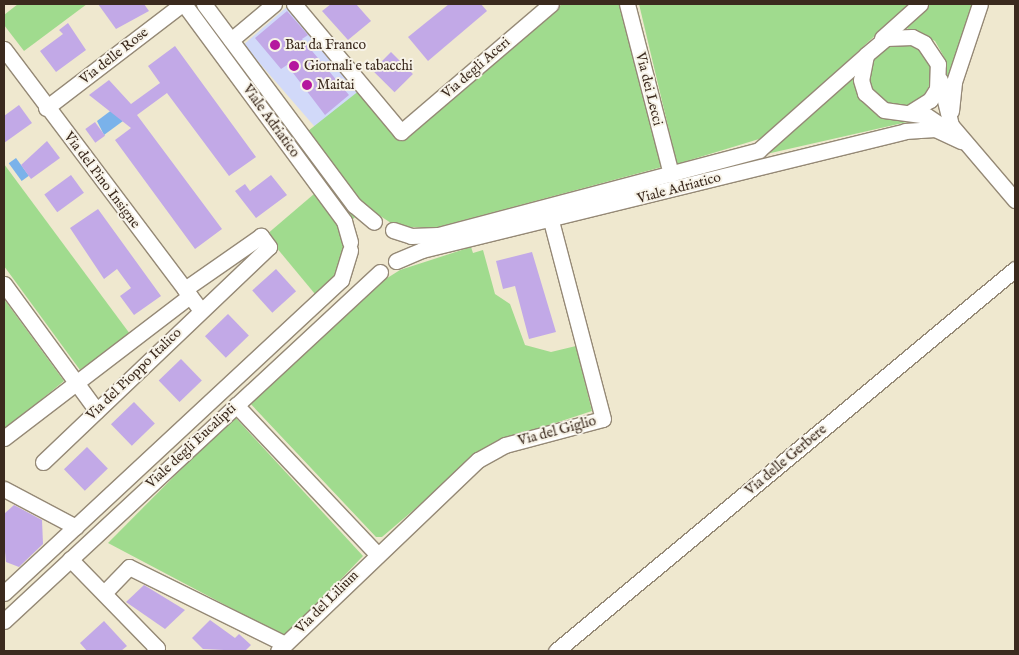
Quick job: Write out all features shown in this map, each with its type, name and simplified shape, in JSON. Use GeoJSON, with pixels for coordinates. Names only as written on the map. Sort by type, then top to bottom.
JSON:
{"type":"FeatureCollection","features":[{"type":"Feature","properties":{"kind":"street","name":"Via delle Rose"},"geometry":{"type":"LineString","coordinates":[[46,108],[183,4]]}},
{"type":"Feature","properties":{"kind":"street","name":"Viale Adriatico"},"geometry":{"type":"LineString","coordinates":[[183,4],[344,221],[350,246]]}},
{"type":"Feature","properties":{"kind":"street","name":"Viale Adriatico"},"geometry":{"type":"LineString","coordinates":[[204,4],[354,205],[374,222]]}},
{"type":"Feature","properties":{"kind":"street"},"geometry":{"type":"LineString","coordinates":[[231,40],[274,4]]}},
{"type":"Feature","properties":{"kind":"street","name":"Via degli Aceri"},"geometry":{"type":"LineString","coordinates":[[294,4],[401,132],[551,4]]}},
{"type":"Feature","properties":{"kind":"street","name":"Via dei Lecci"},"geometry":{"type":"LineString","coordinates":[[627,4],[671,174]]}},
{"type":"Feature","properties":{"kind":"street","name":"Viale Adriatico"},"geometry":{"type":"LineString","coordinates":[[393,230],[411,236],[438,235],[759,150],[920,4]]}},
{"type":"Feature","properties":{"kind":"street"},"geometry":{"type":"LineString","coordinates":[[954,133],[954,82],[980,4]]}},
{"type":"Feature","properties":{"kind":"street"},"geometry":{"type":"LineString","coordinates":[[954,133],[932,52],[912,37],[892,37],[871,50],[861,80],[866,92],[884,110],[927,116],[954,133],[1015,200]]}},
{"type":"Feature","properties":{"kind":"street","name":"Via del Pino Insigne"},"geometry":{"type":"LineString","coordinates":[[4,49],[46,108],[201,310]]}},
{"type":"Feature","properties":{"kind":"street"},"geometry":{"type":"LineString","coordinates":[[909,113],[930,100],[939,76]]}},
{"type":"Feature","properties":{"kind":"street","name":"Viale Adriatico"},"geometry":{"type":"LineString","coordinates":[[396,261],[422,250],[551,222],[905,131],[954,133]]}},
{"type":"Feature","properties":{"kind":"street"},"geometry":{"type":"LineString","coordinates":[[374,222],[393,230],[401,249],[396,261],[380,272],[364,270],[350,246],[359,228],[374,222]]}},
{"type":"Feature","properties":{"kind":"street","name":"Via del Giglio"},"geometry":{"type":"LineString","coordinates":[[376,553],[491,452],[603,420],[551,222]]}},
{"type":"Feature","properties":{"kind":"street","name":"Via del Pioppo Italico"},"geometry":{"type":"LineString","coordinates":[[4,438],[76,383],[212,270],[261,236],[269,247],[43,462]]}},
{"type":"Feature","properties":{"kind":"street","name":"Viale degli Eucalipti"},"geometry":{"type":"LineString","coordinates":[[4,593],[341,280],[350,246]]}},
{"type":"Feature","properties":{"kind":"street","name":"Via delle Gerbere"},"geometry":{"type":"LineString","coordinates":[[556,651],[1015,269]]}},
{"type":"Feature","properties":{"kind":"street"},"geometry":{"type":"LineString","coordinates":[[212,270],[226,287]]}},
{"type":"Feature","properties":{"kind":"street","name":"Viale degli Eucalipti"},"geometry":{"type":"LineString","coordinates":[[4,620],[380,272]]}},
{"type":"Feature","properties":{"kind":"street"},"geometry":{"type":"LineString","coordinates":[[4,284],[97,410]]}},
{"type":"Feature","properties":{"kind":"street"},"geometry":{"type":"LineString","coordinates":[[236,405],[376,553]]}},
{"type":"Feature","properties":{"kind":"street"},"geometry":{"type":"LineString","coordinates":[[4,489],[76,527]]}},
{"type":"Feature","properties":{"kind":"street","name":"Via del Lilium"},"geometry":{"type":"LineString","coordinates":[[282,648],[376,553]]}},
{"type":"Feature","properties":{"kind":"street"},"geometry":{"type":"LineString","coordinates":[[70,559],[157,648],[154,651]]}},
{"type":"Feature","properties":{"kind":"street"},"geometry":{"type":"LineString","coordinates":[[104,593],[129,567],[282,648]]}},
{"type":"Feature","properties":{"kind":"shaded area"},"geometry":{"type":"Polygon","coordinates":[[[288,6],[361,90],[316,128],[243,45],[288,6]]]}},
{"type":"Feature","properties":{"kind":"green space"},"geometry":{"type":"Polygon","coordinates":[[[18,4],[87,4],[24,51],[4,25],[4,15],[18,4]]]}},
{"type":"Feature","properties":{"kind":"green space"},"geometry":{"type":"Polygon","coordinates":[[[198,4],[356,216],[353,219],[194,8],[198,4]]]}},
{"type":"Feature","properties":{"kind":"green space"},"geometry":{"type":"Polygon","coordinates":[[[562,4],[621,4],[662,167],[434,228],[410,227],[391,223],[362,204],[308,131],[360,90],[402,140],[562,4]]]}},
{"type":"Feature","properties":{"kind":"green space"},"geometry":{"type":"Polygon","coordinates":[[[639,4],[909,4],[766,137],[677,164],[639,4]]]}},
{"type":"Feature","properties":{"kind":"green space"},"geometry":{"type":"Polygon","coordinates":[[[928,4],[972,4],[947,82],[944,57],[935,41],[904,27],[928,4]]]}},
{"type":"Feature","properties":{"kind":"green space"},"geometry":{"type":"Polygon","coordinates":[[[900,44],[912,46],[922,53],[929,63],[931,75],[929,87],[922,97],[912,104],[900,106],[888,104],[878,97],[871,87],[869,75],[871,63],[878,53],[888,46],[900,44]]]}},
{"type":"Feature","properties":{"kind":"green space"},"geometry":{"type":"Polygon","coordinates":[[[853,73],[856,87],[916,120],[762,155],[853,73]]]}},
{"type":"Feature","properties":{"kind":"green space"},"geometry":{"type":"Polygon","coordinates":[[[4,164],[130,334],[80,370],[4,266],[4,164]]]}},
{"type":"Feature","properties":{"kind":"green space"},"geometry":{"type":"Polygon","coordinates":[[[314,194],[335,218],[345,244],[341,271],[315,294],[266,235],[314,194]]]}},
{"type":"Feature","properties":{"kind":"green space"},"geometry":{"type":"Polygon","coordinates":[[[471,247],[473,253],[483,250],[495,294],[510,304],[525,345],[551,352],[576,346],[592,411],[491,444],[382,537],[376,537],[248,401],[373,287],[400,270],[471,247]]]}},
{"type":"Feature","properties":{"kind":"green space"},"geometry":{"type":"Polygon","coordinates":[[[4,299],[64,381],[4,430],[4,299]]]}},
{"type":"Feature","properties":{"kind":"green space"},"geometry":{"type":"Polygon","coordinates":[[[234,416],[363,556],[286,637],[108,543],[234,416]]]}},
{"type":"Feature","properties":{"kind":"water"},"geometry":{"type":"Polygon","coordinates":[[[117,106],[123,121],[104,135],[97,121],[117,106]]]}},
{"type":"Feature","properties":{"kind":"water"},"geometry":{"type":"Polygon","coordinates":[[[16,158],[29,176],[22,181],[9,163],[16,158]]]}},
{"type":"Feature","properties":{"kind":"building"},"geometry":{"type":"Polygon","coordinates":[[[98,4],[144,4],[149,11],[116,29],[98,4]]]}},
{"type":"Feature","properties":{"kind":"building"},"geometry":{"type":"Polygon","coordinates":[[[331,4],[356,4],[371,21],[348,40],[322,11],[331,4]]]}},
{"type":"Feature","properties":{"kind":"building"},"geometry":{"type":"Polygon","coordinates":[[[449,4],[481,4],[487,11],[428,61],[408,37],[449,4]]]}},
{"type":"Feature","properties":{"kind":"building"},"geometry":{"type":"Polygon","coordinates":[[[287,11],[308,35],[302,39],[349,95],[325,115],[287,65],[281,69],[255,38],[287,11]]]}},
{"type":"Feature","properties":{"kind":"building"},"geometry":{"type":"Polygon","coordinates":[[[68,23],[86,50],[56,72],[40,51],[63,34],[59,30],[68,23]]]}},
{"type":"Feature","properties":{"kind":"building"},"geometry":{"type":"Polygon","coordinates":[[[175,46],[256,157],[229,176],[167,93],[137,115],[222,229],[195,249],[115,140],[131,128],[89,95],[109,80],[131,104],[160,83],[148,66],[175,46]]]}},
{"type":"Feature","properties":{"kind":"building"},"geometry":{"type":"Polygon","coordinates":[[[391,52],[413,74],[395,92],[373,70],[391,52]]]}},
{"type":"Feature","properties":{"kind":"building"},"geometry":{"type":"Polygon","coordinates":[[[19,105],[32,123],[4,143],[4,116],[19,105]]]}},
{"type":"Feature","properties":{"kind":"building"},"geometry":{"type":"Polygon","coordinates":[[[95,122],[105,136],[95,143],[85,129],[95,122]]]}},
{"type":"Feature","properties":{"kind":"building"},"geometry":{"type":"Polygon","coordinates":[[[47,141],[60,158],[31,179],[21,165],[47,141]]]}},
{"type":"Feature","properties":{"kind":"building"},"geometry":{"type":"Polygon","coordinates":[[[71,175],[84,193],[57,212],[44,194],[71,175]]]}},
{"type":"Feature","properties":{"kind":"building"},"geometry":{"type":"Polygon","coordinates":[[[271,175],[287,195],[256,218],[235,191],[245,184],[250,191],[271,175]]]}},
{"type":"Feature","properties":{"kind":"building"},"geometry":{"type":"Polygon","coordinates":[[[98,209],[161,296],[134,315],[120,296],[131,288],[117,269],[104,279],[70,228],[98,209]]]}},
{"type":"Feature","properties":{"kind":"building"},"geometry":{"type":"Polygon","coordinates":[[[532,252],[556,332],[529,339],[515,286],[503,289],[496,261],[532,252]]]}},
{"type":"Feature","properties":{"kind":"building"},"geometry":{"type":"Polygon","coordinates":[[[276,269],[296,291],[272,313],[252,290],[276,269]]]}},
{"type":"Feature","properties":{"kind":"building"},"geometry":{"type":"Polygon","coordinates":[[[228,314],[249,336],[226,358],[205,336],[228,314]]]}},
{"type":"Feature","properties":{"kind":"building"},"geometry":{"type":"Polygon","coordinates":[[[181,359],[202,381],[180,402],[159,381],[181,359]]]}},
{"type":"Feature","properties":{"kind":"building"},"geometry":{"type":"Polygon","coordinates":[[[134,402],[155,424],[132,446],[111,424],[134,402]]]}},
{"type":"Feature","properties":{"kind":"building"},"geometry":{"type":"Polygon","coordinates":[[[87,447],[108,469],[85,491],[64,469],[87,447]]]}},
{"type":"Feature","properties":{"kind":"building"},"geometry":{"type":"Polygon","coordinates":[[[14,505],[42,520],[43,544],[19,567],[6,562],[4,541],[4,514],[14,505]]]}},
{"type":"Feature","properties":{"kind":"building"},"geometry":{"type":"Polygon","coordinates":[[[144,585],[185,610],[165,629],[126,602],[144,585]]]}},
{"type":"Feature","properties":{"kind":"building"},"geometry":{"type":"Polygon","coordinates":[[[210,620],[235,638],[239,634],[251,645],[245,651],[203,649],[192,638],[210,620]]]}},
{"type":"Feature","properties":{"kind":"building"},"geometry":{"type":"Polygon","coordinates":[[[104,621],[127,646],[121,651],[87,651],[80,643],[104,621]]]}},
{"type":"Feature","properties":{"kind":"place","name":"Bar da Franco"},"geometry":{"type":"Point","coordinates":[275,45]}},
{"type":"Feature","properties":{"kind":"place","name":"Giornali e tabacchi"},"geometry":{"type":"Point","coordinates":[294,66]}},
{"type":"Feature","properties":{"kind":"place","name":"Maitai"},"geometry":{"type":"Point","coordinates":[307,85]}}]}
